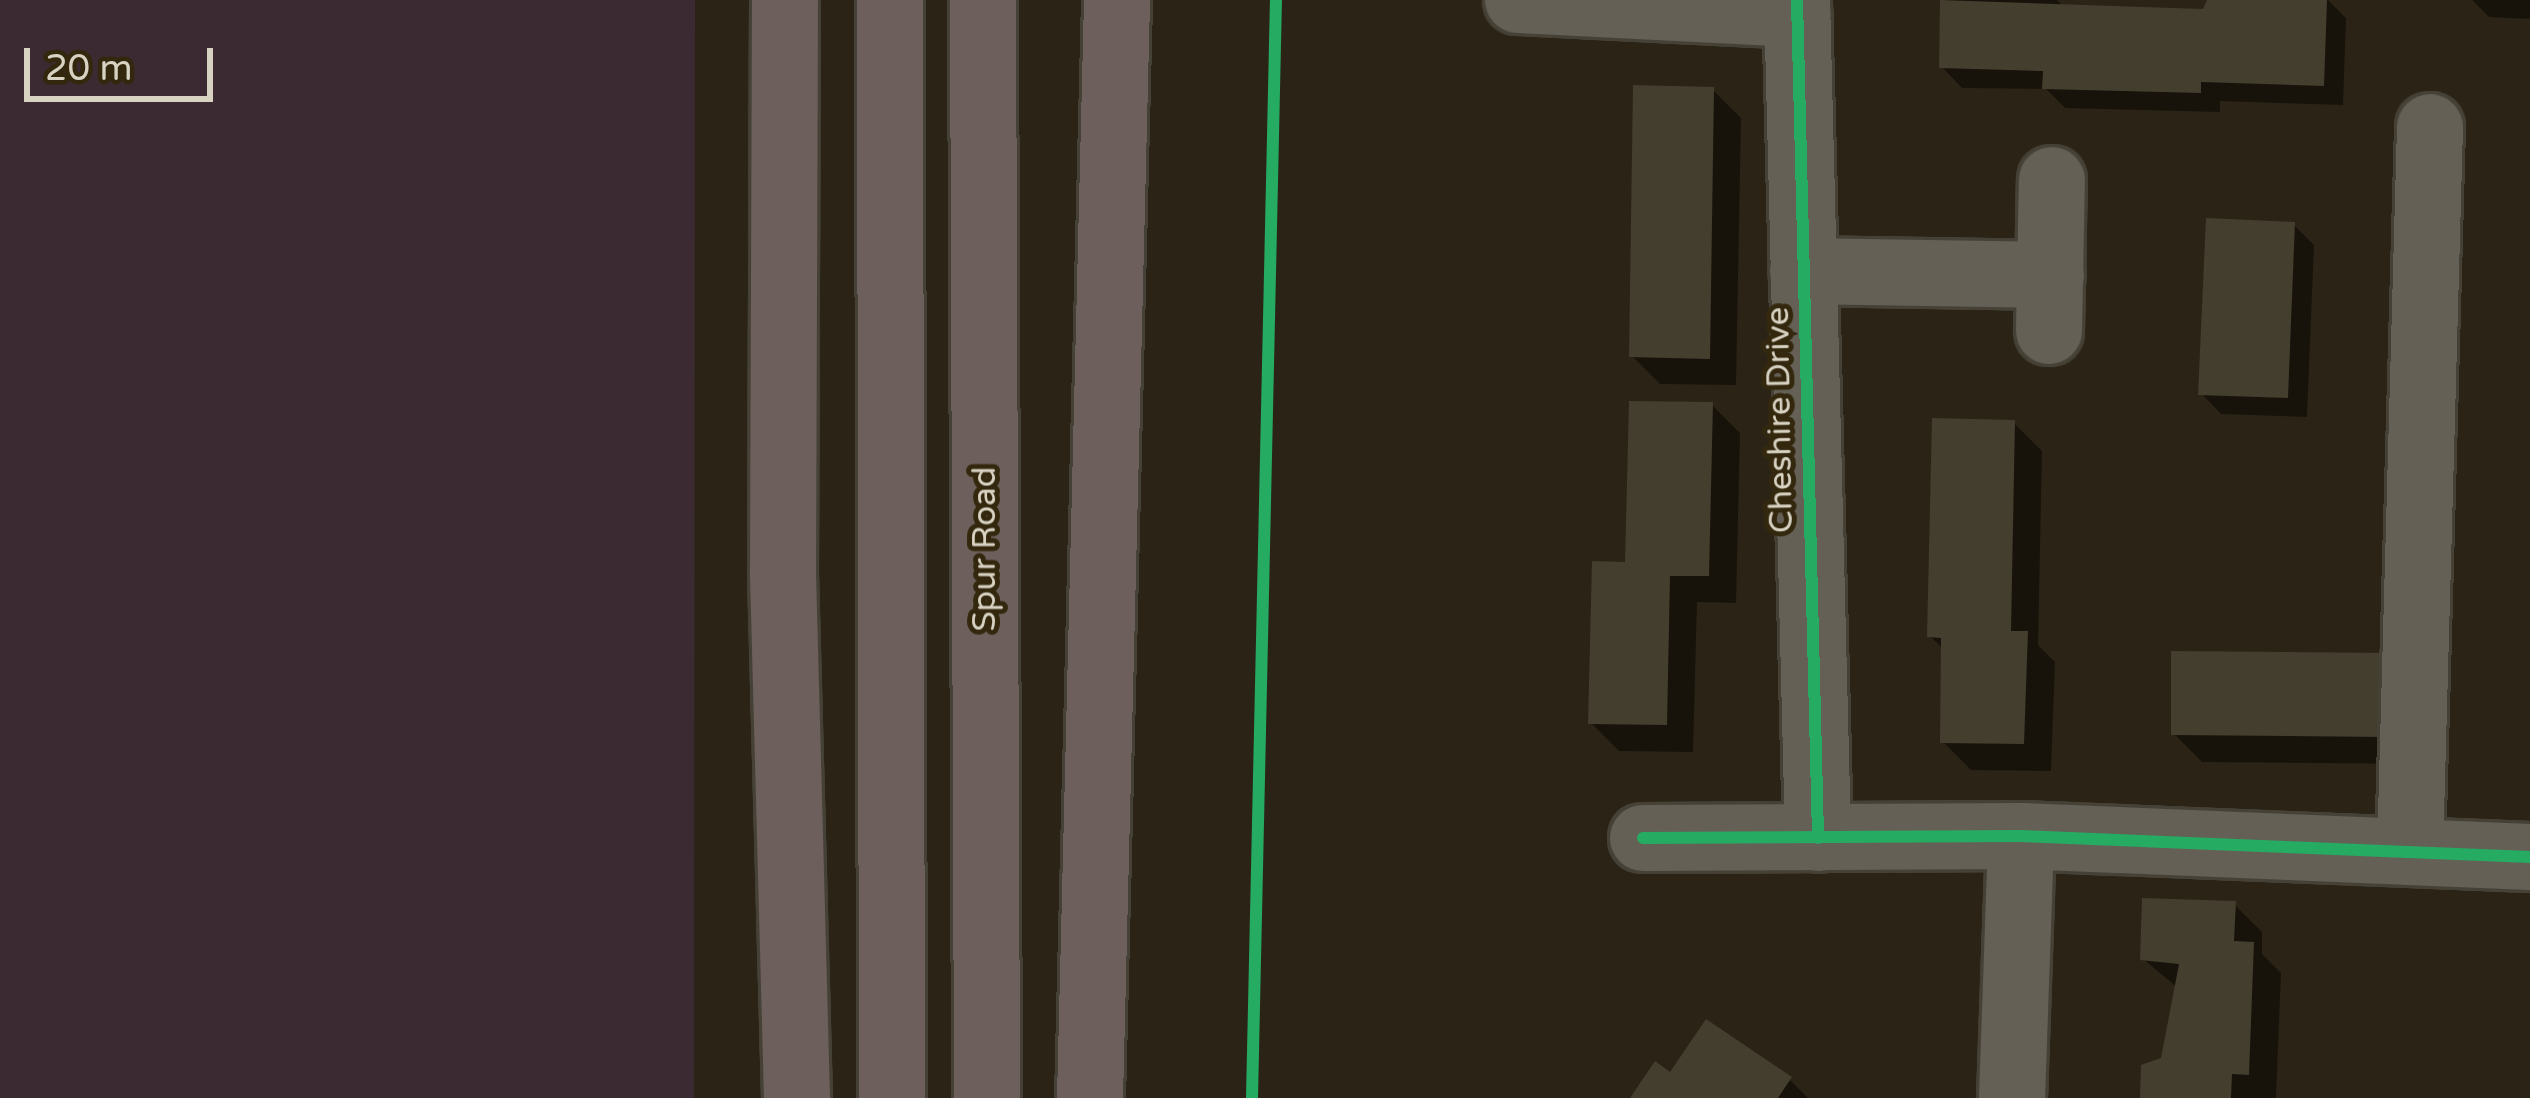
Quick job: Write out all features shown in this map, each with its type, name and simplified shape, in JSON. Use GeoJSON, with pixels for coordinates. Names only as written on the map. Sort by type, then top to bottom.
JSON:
{"type":"FeatureCollection","features":[{"type":"Feature","properties":{"kind":"highway"},"geometry":{"type":"LineString","coordinates":[[785,0],[783,574],[797,1098]]}},
{"type":"Feature","properties":{"kind":"highway"},"geometry":{"type":"LineString","coordinates":[[890,0],[892,1098]]}},
{"type":"Feature","properties":{"kind":"highway","name":"Spur Road"},"geometry":{"type":"LineString","coordinates":[[983,0],[987,1098]]}},
{"type":"Feature","properties":{"kind":"highway"},"geometry":{"type":"LineString","coordinates":[[1090,1098],[1118,0]]}},
{"type":"Feature","properties":{"kind":"street"},"geometry":{"type":"LineString","coordinates":[[1518,0],[1797,7]]}},
{"type":"Feature","properties":{"kind":"street","name":"Cheshire Drive"},"geometry":{"type":"LineString","coordinates":[[1797,7],[1818,838]]}},
{"type":"Feature","properties":{"kind":"street"},"geometry":{"type":"LineString","coordinates":[[2410,852],[2430,127]]}},
{"type":"Feature","properties":{"kind":"street","name":"Cheshire Drive"},"geometry":{"type":"LineString","coordinates":[[1803,271],[2050,303],[2052,180]]}},
{"type":"Feature","properties":{"kind":"street"},"geometry":{"type":"LineString","coordinates":[[2012,1098],[2021,836]]}},
{"type":"Feature","properties":{"kind":"street"},"geometry":{"type":"LineString","coordinates":[[1643,838],[2021,836],[2530,857]]}},
{"type":"Feature","properties":{"kind":"shaded area"},"geometry":{"type":"Polygon","coordinates":[[[0,0],[695,0],[694,1098],[0,1098],[0,0]]]}},
{"type":"Feature","properties":{"kind":"building"},"geometry":{"type":"Polygon","coordinates":[[[1940,0],[2203,9],[2207,0],[2327,0],[2324,86],[2201,82],[2201,93],[2042,89],[2043,71],[1939,68],[1940,0]]]}},
{"type":"Feature","properties":{"kind":"building"},"geometry":{"type":"Polygon","coordinates":[[[1633,85],[1714,87],[1710,359],[1629,357],[1633,85]]]}},
{"type":"Feature","properties":{"kind":"building"},"geometry":{"type":"Polygon","coordinates":[[[2206,218],[2295,222],[2288,398],[2198,395],[2206,218]]]}},
{"type":"Feature","properties":{"kind":"building"},"geometry":{"type":"Polygon","coordinates":[[[1629,401],[1713,402],[1709,576],[1670,576],[1667,725],[1588,724],[1592,561],[1625,562],[1629,401]]]}},
{"type":"Feature","properties":{"kind":"building"},"geometry":{"type":"Polygon","coordinates":[[[1932,418],[2015,420],[2011,631],[2028,631],[2024,744],[1940,743],[1941,638],[1927,637],[1932,418]]]}},
{"type":"Feature","properties":{"kind":"building"},"geometry":{"type":"Polygon","coordinates":[[[2171,651],[2386,653],[2386,737],[2171,735],[2171,651]]]}},
{"type":"Feature","properties":{"kind":"building"},"geometry":{"type":"Polygon","coordinates":[[[2142,898],[2236,901],[2234,941],[2254,942],[2249,1075],[2232,1074],[2231,1098],[2140,1098],[2141,1065],[2161,1058],[2179,964],[2140,960],[2142,898]]]}},
{"type":"Feature","properties":{"kind":"building"},"geometry":{"type":"Polygon","coordinates":[[[1706,1019],[1792,1077],[1778,1098],[1630,1098],[1655,1061],[1670,1072],[1706,1019]]]}},
{"type":"Feature","properties":{"kind":"cycle path"},"geometry":{"type":"LineString","coordinates":[[1252,1098],[1276,0]]}},
{"type":"Feature","properties":{"kind":"cycle path"},"geometry":{"type":"LineString","coordinates":[[1797,0],[1818,838]]}},
{"type":"Feature","properties":{"kind":"cycle path"},"geometry":{"type":"LineString","coordinates":[[1643,838],[2021,836],[2530,857]]}}]}
